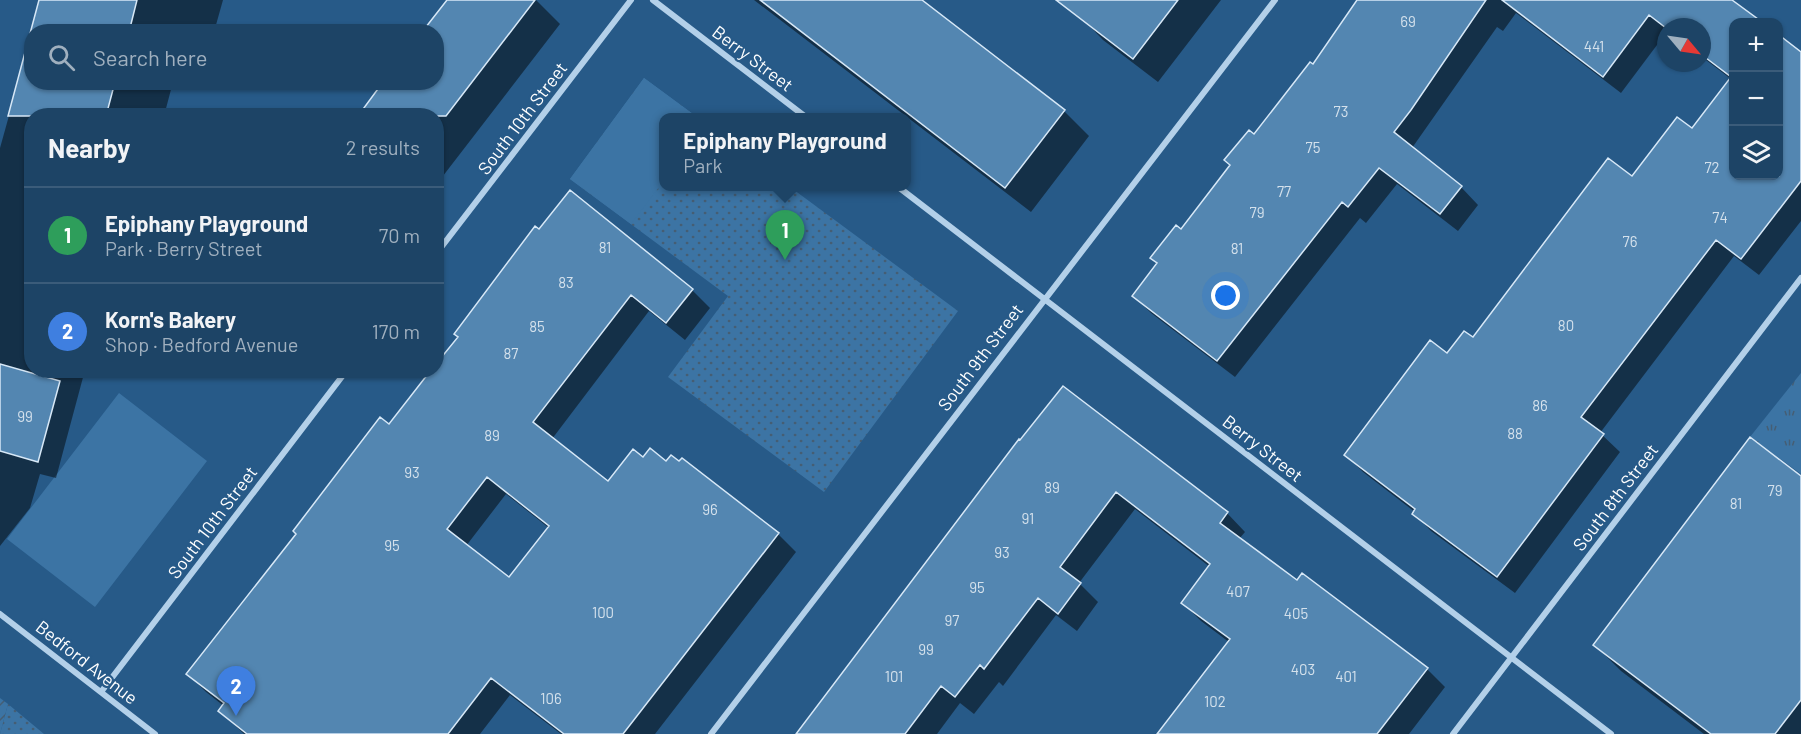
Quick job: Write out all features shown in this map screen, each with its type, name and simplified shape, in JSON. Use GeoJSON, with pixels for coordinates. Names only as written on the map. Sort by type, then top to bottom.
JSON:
{"type":"FeatureCollection","features":[{"type":"Feature","properties":{"kind":"street","name":"South 10th Street"},"geometry":{"type":"LineString","coordinates":[[444,244],[631,0]]}},
{"type":"Feature","properties":{"kind":"street","name":"Berry Street"},"geometry":{"type":"LineString","coordinates":[[653,0],[802,113]]}},
{"type":"Feature","properties":{"kind":"street","name":"South 9th Street"},"geometry":{"type":"LineString","coordinates":[[711,734],[1275,0]]}},
{"type":"Feature","properties":{"kind":"street","name":"Berry Street"},"geometry":{"type":"LineString","coordinates":[[904,191],[1611,734]]}},
{"type":"Feature","properties":{"kind":"street","name":"South 8th Street"},"geometry":{"type":"LineString","coordinates":[[1453,734],[1801,278]]}},
{"type":"Feature","properties":{"kind":"street","name":"South 10th Street"},"geometry":{"type":"LineString","coordinates":[[101,692],[341,378]]}},
{"type":"Feature","properties":{"kind":"street","name":"Bedford Avenue"},"geometry":{"type":"LineString","coordinates":[[0,614],[155,734]]}},
{"type":"Feature","properties":{"kind":"green space"},"geometry":{"type":"Polygon","coordinates":[[[644,78],[692,113],[659,113],[659,191],[795,191],[958,311],[824,492],[668,377],[728,296],[570,179],[644,78]]]}},
{"type":"Feature","properties":{"kind":"green space"},"geometry":{"type":"Polygon","coordinates":[[[644,78],[692,113],[659,113],[659,187],[631,224],[570,179],[644,78]]]}},
{"type":"Feature","properties":{"kind":"green space"},"geometry":{"type":"Polygon","coordinates":[[[1801,373],[1801,474],[1750,437],[1801,373]]]}},
{"type":"Feature","properties":{"kind":"green space"},"geometry":{"type":"Polygon","coordinates":[[[119,393],[207,461],[95,607],[7,539],[119,393]]]}},
{"type":"Feature","properties":{"kind":"green space"},"geometry":{"type":"Polygon","coordinates":[[[0,698],[8,704],[0,734],[0,698]]]}},
{"type":"Feature","properties":{"kind":"green space"},"geometry":{"type":"Polygon","coordinates":[[[8,704],[44,734],[0,734],[8,704]]]}},
{"type":"Feature","properties":{"kind":"building"},"geometry":{"type":"Polygon","coordinates":[[[39,0],[137,0],[131,24],[33,24],[39,0]]]}},
{"type":"Feature","properties":{"kind":"building"},"geometry":{"type":"Polygon","coordinates":[[[447,0],[535,0],[446,116],[444,116],[444,108],[364,108],[377,90],[444,90],[444,24],[428,24],[447,0]]]}},
{"type":"Feature","properties":{"kind":"building"},"geometry":{"type":"Polygon","coordinates":[[[760,0],[922,0],[1065,110],[1005,188],[911,116],[911,113],[907,113],[760,0]]]}},
{"type":"Feature","properties":{"kind":"building"},"geometry":{"type":"Polygon","coordinates":[[[1056,0],[1178,0],[1133,59],[1056,0]]]}},
{"type":"Feature","properties":{"kind":"building"},"geometry":{"type":"Polygon","coordinates":[[[1357,0],[1486,0],[1394,132],[1462,186],[1440,214],[1379,168],[1348,207],[1342,202],[1217,361],[1132,296],[1157,263],[1150,258],[1176,225],[1181,229],[1230,165],[1224,160],[1249,130],[1254,134],[1310,62],[1313,64],[1357,0]]]}},
{"type":"Feature","properties":{"kind":"building"},"geometry":{"type":"Polygon","coordinates":[[[1502,0],[1732,0],[1757,18],[1729,18],[1729,75],[1711,62],[1711,18],[1657,18],[1657,21],[1649,15],[1603,77],[1502,0]]]}},
{"type":"Feature","properties":{"kind":"building"},"geometry":{"type":"Polygon","coordinates":[[[1783,38],[1801,52],[1801,181],[1741,259],[1716,240],[1581,417],[1604,434],[1497,577],[1412,514],[1415,509],[1344,455],[1430,340],[1447,353],[1464,331],[1473,337],[1608,158],[1632,176],[1677,117],[1692,128],[1729,80],[1729,180],[1783,180],[1783,38]]]}},
{"type":"Feature","properties":{"kind":"building"},"geometry":{"type":"Polygon","coordinates":[[[24,56],[24,90],[113,90],[108,108],[24,108],[24,116],[8,116],[24,56]]]}},
{"type":"Feature","properties":{"kind":"building"},"geometry":{"type":"Polygon","coordinates":[[[570,190],[693,289],[666,323],[631,295],[533,422],[608,481],[633,449],[643,457],[650,448],[666,461],[671,455],[679,461],[682,458],[779,533],[623,734],[564,734],[491,678],[448,734],[247,734],[218,711],[224,703],[186,674],[296,534],[293,531],[380,417],[389,424],[425,378],[444,378],[444,354],[458,337],[454,334],[535,226],[539,229],[570,190]],[[487,477],[447,529],[509,577],[549,526],[487,477]]]}},
{"type":"Feature","properties":{"kind":"building"},"geometry":{"type":"Polygon","coordinates":[[[0,364],[24,371],[24,378],[49,378],[60,381],[38,462],[0,451],[0,364]]]}},
{"type":"Feature","properties":{"kind":"building"},"geometry":{"type":"Polygon","coordinates":[[[1063,386],[1228,512],[1220,523],[1297,580],[1302,573],[1428,668],[1377,734],[1157,734],[1230,639],[1181,603],[1210,564],[1116,492],[1060,567],[1081,583],[1058,614],[1038,598],[984,669],[980,665],[955,697],[941,686],[905,734],[796,734],[1019,439],[1063,386]]]}},
{"type":"Feature","properties":{"kind":"building"},"geometry":{"type":"Polygon","coordinates":[[[1750,437],[1801,476],[1801,700],[1775,734],[1711,734],[1593,645],[1750,437]]]}},
{"type":"Feature","properties":{"kind":"place","name":"Epiphany Playground"},"geometry":{"type":"Point","coordinates":[785,260]}},
{"type":"Feature","properties":{"kind":"place","name":"Korn's Bakery"},"geometry":{"type":"Point","coordinates":[236,716]}}]}
